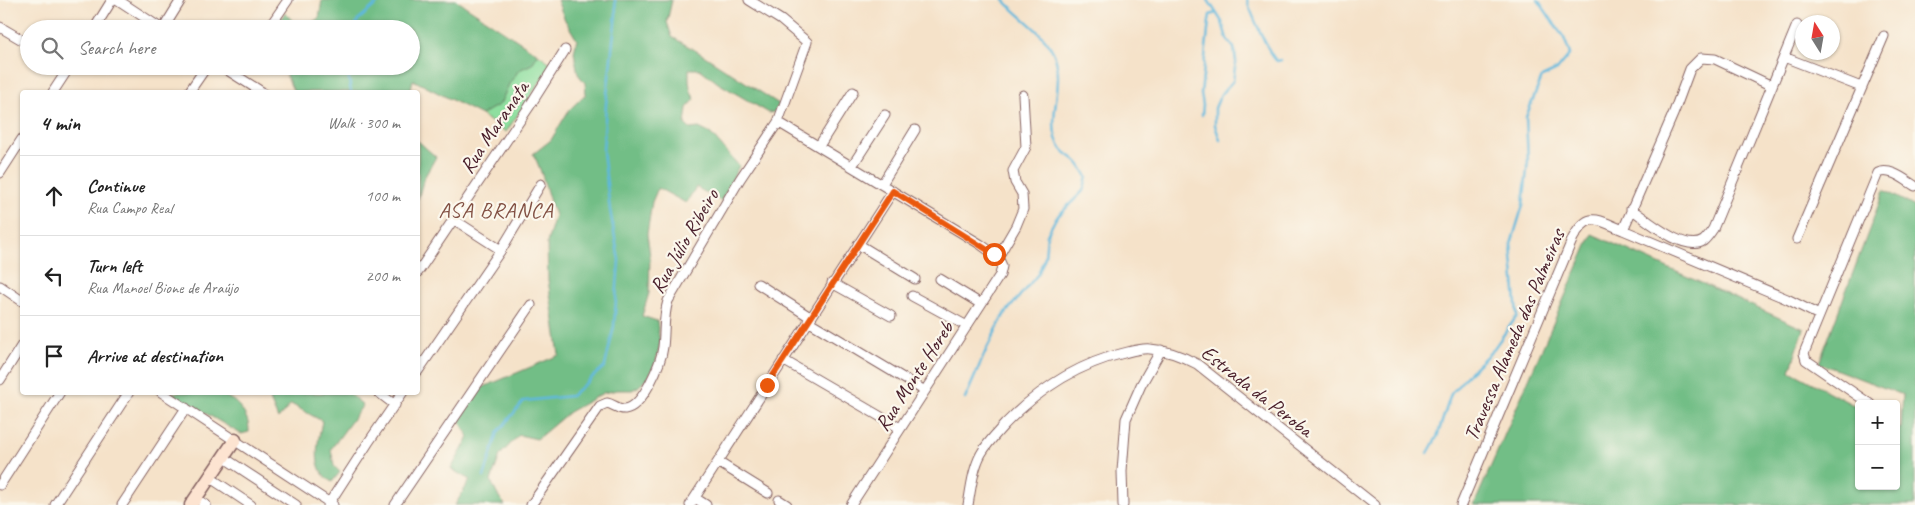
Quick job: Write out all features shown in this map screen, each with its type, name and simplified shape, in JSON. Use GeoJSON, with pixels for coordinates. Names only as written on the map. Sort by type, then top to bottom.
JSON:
{"type":"FeatureCollection","features":[{"type":"Feature","properties":{"kind":"street"},"geometry":{"type":"LineString","coordinates":[[100,20],[112,0]]}},
{"type":"Feature","properties":{"kind":"street"},"geometry":{"type":"LineString","coordinates":[[118,0],[148,20]]}},
{"type":"Feature","properties":{"kind":"street"},"geometry":{"type":"LineString","coordinates":[[168,20],[180,0]]}},
{"type":"Feature","properties":{"kind":"street"},"geometry":{"type":"LineString","coordinates":[[274,20],[288,0]]}},
{"type":"Feature","properties":{"kind":"street"},"geometry":{"type":"LineString","coordinates":[[749,0],[781,20],[807,42],[778,122],[980,244],[998,257],[1016,226],[1023,209],[1022,194],[1015,182],[1014,171],[1026,147],[1023,95]]}},
{"type":"Feature","properties":{"kind":"street"},"geometry":{"type":"LineString","coordinates":[[0,27],[20,39]]}},
{"type":"Feature","properties":{"kind":"street"},"geometry":{"type":"LineString","coordinates":[[1631,209],[1681,241],[1690,244],[1703,241],[1713,229],[1795,29]]}},
{"type":"Feature","properties":{"kind":"street"},"geometry":{"type":"LineString","coordinates":[[1797,239],[1884,36]]}},
{"type":"Feature","properties":{"kind":"street","name":"Rua Maranata"},"geometry":{"type":"LineString","coordinates":[[420,269],[565,50]]}},
{"type":"Feature","properties":{"kind":"street"},"geometry":{"type":"LineString","coordinates":[[1623,230],[1674,112],[1686,78],[1698,59],[1705,57],[1715,59],[1772,86]]}},
{"type":"Feature","properties":{"kind":"street"},"geometry":{"type":"LineString","coordinates":[[1784,57],[1861,87]]}},
{"type":"Feature","properties":{"kind":"street"},"geometry":{"type":"LineString","coordinates":[[54,90],[63,75]]}},
{"type":"Feature","properties":{"kind":"street"},"geometry":{"type":"LineString","coordinates":[[191,90],[201,75]]}},
{"type":"Feature","properties":{"kind":"street"},"geometry":{"type":"LineString","coordinates":[[236,75],[257,90]]}},
{"type":"Feature","properties":{"kind":"street"},"geometry":{"type":"LineString","coordinates":[[818,146],[853,92]]}},
{"type":"Feature","properties":{"kind":"street"},"geometry":{"type":"LineString","coordinates":[[852,166],[885,114]]}},
{"type":"Feature","properties":{"kind":"street","name":"Rua Júlio Ribeiro"},"geometry":{"type":"LineString","coordinates":[[531,505],[600,406],[607,403],[627,409],[642,396],[657,369],[663,349],[664,317],[668,301],[736,185],[778,122]]}},
{"type":"Feature","properties":{"kind":"street"},"geometry":{"type":"LineString","coordinates":[[882,184],[915,130]]}},
{"type":"Feature","properties":{"kind":"street"},"geometry":{"type":"LineString","coordinates":[[0,173],[20,142]]}},
{"type":"Feature","properties":{"kind":"street"},"geometry":{"type":"LineString","coordinates":[[1864,400],[1804,357],[1819,315],[1878,173],[1885,171],[1893,173],[1915,186]]}},
{"type":"Feature","properties":{"kind":"street"},"geometry":{"type":"LineString","coordinates":[[420,368],[501,250],[541,184]]}},
{"type":"Feature","properties":{"kind":"street"},"geometry":{"type":"LineString","coordinates":[[706,505],[692,502],[893,191]]}},
{"type":"Feature","properties":{"kind":"street"},"geometry":{"type":"LineString","coordinates":[[453,219],[501,250]]}},
{"type":"Feature","properties":{"kind":"street","name":"Travessa Alameda das Palmeiras"},"geometry":{"type":"LineString","coordinates":[[1461,505],[1539,316],[1580,226],[1586,220],[1596,220],[1623,230],[1787,299],[1819,315]]}},
{"type":"Feature","properties":{"kind":"street"},"geometry":{"type":"LineString","coordinates":[[858,244],[915,279]]}},
{"type":"Feature","properties":{"kind":"street","name":"Rua Monte Horeb"},"geometry":{"type":"LineString","coordinates":[[852,505],[1000,275],[1002,266],[998,257]]}},
{"type":"Feature","properties":{"kind":"street"},"geometry":{"type":"LineString","coordinates":[[940,279],[981,304]]}},
{"type":"Feature","properties":{"kind":"street"},"geometry":{"type":"LineString","coordinates":[[832,283],[891,316]]}},
{"type":"Feature","properties":{"kind":"street"},"geometry":{"type":"LineString","coordinates":[[758,284],[809,319],[925,391]]}},
{"type":"Feature","properties":{"kind":"street"},"geometry":{"type":"LineString","coordinates":[[0,286],[20,300]]}},
{"type":"Feature","properties":{"kind":"street"},"geometry":{"type":"LineString","coordinates":[[912,296],[967,326]]}},
{"type":"Feature","properties":{"kind":"street"},"geometry":{"type":"LineString","coordinates":[[395,505],[531,305]]}},
{"type":"Feature","properties":{"kind":"street"},"geometry":{"type":"LineString","coordinates":[[0,380],[20,348]]}},
{"type":"Feature","properties":{"kind":"street","name":"Estrada da Peroba"},"geometry":{"type":"LineString","coordinates":[[968,505],[975,471],[981,454],[1004,426],[1030,400],[1060,378],[1095,362],[1148,348],[1181,356],[1197,364],[1376,505]]}},
{"type":"Feature","properties":{"kind":"street"},"geometry":{"type":"LineString","coordinates":[[1123,505],[1122,471],[1126,419],[1141,385],[1161,350]]}},
{"type":"Feature","properties":{"kind":"street"},"geometry":{"type":"LineString","coordinates":[[783,360],[900,428]]}},
{"type":"Feature","properties":{"kind":"street"},"geometry":{"type":"LineString","coordinates":[[0,485],[58,395]]}},
{"type":"Feature","properties":{"kind":"street"},"geometry":{"type":"LineString","coordinates":[[55,505],[127,395]]}},
{"type":"Feature","properties":{"kind":"street"},"geometry":{"type":"LineString","coordinates":[[166,395],[330,504],[401,395]]}},
{"type":"Feature","properties":{"kind":"street"},"geometry":{"type":"LineString","coordinates":[[382,395],[395,404]]}},
{"type":"Feature","properties":{"kind":"street"},"geometry":{"type":"LineString","coordinates":[[122,505],[186,408]]}},
{"type":"Feature","properties":{"kind":"street"},"geometry":{"type":"LineString","coordinates":[[197,503],[209,477],[235,440]]}},
{"type":"Feature","properties":{"kind":"street"},"geometry":{"type":"LineString","coordinates":[[223,457],[296,505]]}},
{"type":"Feature","properties":{"kind":"street"},"geometry":{"type":"LineString","coordinates":[[718,462],[768,493]]}},
{"type":"Feature","properties":{"kind":"street"},"geometry":{"type":"LineString","coordinates":[[209,477],[251,505]]}},
{"type":"Feature","properties":{"kind":"green space"},"geometry":{"type":"Polygon","coordinates":[[[322,0],[456,0],[538,54],[532,64],[519,70],[509,84],[500,104],[481,115],[413,80],[410,90],[293,90],[286,75],[420,75],[420,20],[316,20],[319,18],[322,0]]]}},
{"type":"Feature","properties":{"kind":"green space"},"geometry":{"type":"Polygon","coordinates":[[[557,0],[672,0],[667,22],[672,37],[779,104],[774,112],[769,113],[718,83],[700,69],[689,69],[690,88],[695,99],[687,108],[685,124],[690,129],[699,128],[711,134],[739,166],[721,201],[696,187],[686,203],[658,188],[652,202],[647,234],[650,256],[649,293],[642,316],[657,321],[660,344],[656,361],[648,378],[632,390],[617,390],[603,393],[569,412],[537,439],[519,435],[500,455],[491,481],[505,505],[455,505],[470,480],[451,469],[469,437],[459,420],[479,389],[559,355],[548,280],[547,243],[555,215],[533,154],[551,140],[569,110],[586,94],[585,83],[578,74],[574,52],[577,40],[565,20],[557,0]]]}},
{"type":"Feature","properties":{"kind":"green space"},"geometry":{"type":"Polygon","coordinates":[[[285,13],[292,20],[280,20],[285,13]]]}},
{"type":"Feature","properties":{"kind":"green space"},"geometry":{"type":"Polygon","coordinates":[[[538,54],[552,64],[506,132],[481,115],[500,104],[509,84],[519,70],[532,64],[538,54]]]}},
{"type":"Feature","properties":{"kind":"green space"},"geometry":{"type":"Polygon","coordinates":[[[420,143],[436,157],[424,178],[420,192],[420,143]]]}},
{"type":"Feature","properties":{"kind":"green space"},"geometry":{"type":"Polygon","coordinates":[[[1884,190],[1915,207],[1915,505],[1474,505],[1592,234],[1804,329],[1790,371],[1855,406],[1855,490],[1900,490],[1900,429],[1903,395],[1819,363],[1884,190]]]}},
{"type":"Feature","properties":{"kind":"green space"},"geometry":{"type":"Polygon","coordinates":[[[174,395],[221,395],[228,398],[242,410],[248,423],[249,432],[241,434],[174,395]]]}},
{"type":"Feature","properties":{"kind":"green space"},"geometry":{"type":"Polygon","coordinates":[[[268,395],[351,395],[363,405],[331,449],[334,466],[340,472],[332,482],[325,477],[318,463],[317,454],[322,421],[291,404],[278,419],[268,395]]]}},
{"type":"Feature","properties":{"kind":"waterway"},"geometry":{"type":"LineString","coordinates":[[358,20],[381,0]]}},
{"type":"Feature","properties":{"kind":"waterway"},"geometry":{"type":"LineString","coordinates":[[484,477],[498,432],[524,401],[571,396],[605,366],[614,326],[619,260],[610,210],[603,151],[616,14],[615,0]]}},
{"type":"Feature","properties":{"kind":"waterway"},"geometry":{"type":"LineString","coordinates":[[965,399],[987,348],[1004,315],[1038,274],[1045,257],[1047,235],[1056,218],[1083,191],[1087,177],[1078,163],[1062,149],[1056,138],[1054,119],[1058,78],[1055,57],[1040,34],[1004,0]]}},
{"type":"Feature","properties":{"kind":"waterway"},"geometry":{"type":"LineString","coordinates":[[1208,0],[1222,22],[1227,39],[1234,48],[1236,61],[1233,81],[1221,94],[1215,108],[1215,125],[1220,140]]}},
{"type":"Feature","properties":{"kind":"waterway"},"geometry":{"type":"LineString","coordinates":[[1247,0],[1270,51],[1277,61],[1281,60]]}},
{"type":"Feature","properties":{"kind":"waterway"},"geometry":{"type":"LineString","coordinates":[[1428,453],[1437,437],[1451,394],[1492,351],[1517,316],[1511,244],[1523,205],[1528,161],[1526,117],[1542,77],[1557,70],[1570,54],[1564,38],[1538,0]]}},
{"type":"Feature","properties":{"kind":"waterway"},"geometry":{"type":"LineString","coordinates":[[1202,115],[1201,94],[1209,21],[1210,15],[1216,13]]}},
{"type":"Feature","properties":{"kind":"waterway"},"geometry":{"type":"LineString","coordinates":[[348,75],[351,90]]}},
{"type":"Feature","properties":{"kind":"district","name":"ASA BRANCA"},"geometry":{"type":"Point","coordinates":[496,209]}},
{"type":"Feature","properties":{"kind":"route"},"geometry":{"type":"LineString","coordinates":[[767,385],[893,191],[994,254]]}}]}
